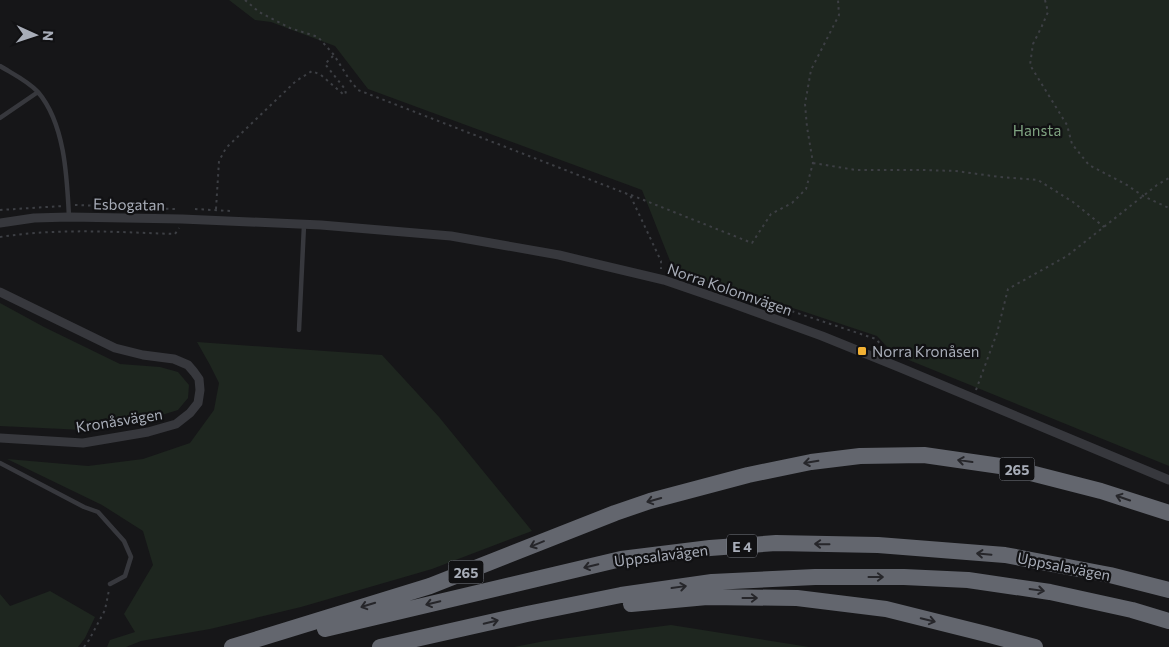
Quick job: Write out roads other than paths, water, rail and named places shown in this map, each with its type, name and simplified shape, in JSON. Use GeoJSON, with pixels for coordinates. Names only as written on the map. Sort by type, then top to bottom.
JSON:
{"type":"FeatureCollection","features":[{"type":"Feature","properties":{"kind":"highway","name":"265"},"geometry":{"type":"LineString","coordinates":[[232,647],[430,586],[650,501],[748,474],[811,462],[860,456],[924,455],[1008,467],[1101,491],[1169,513]]}},
{"type":"Feature","properties":{"kind":"highway","name":"Uppsalavägen"},"geometry":{"type":"LineString","coordinates":[[248,647],[621,559],[710,548],[776,543],[878,545],[1005,555],[1110,575],[1169,590]]}},
{"type":"Feature","properties":{"kind":"highway","name":"Uppsalavägen"},"geometry":{"type":"LineString","coordinates":[[380,647],[621,595],[712,582],[815,577],[904,577],[968,580],[1050,592],[1132,610],[1169,621]]}},
{"type":"Feature","properties":{"kind":"highway"},"geometry":{"type":"LineString","coordinates":[[527,614],[555,614],[636,603],[707,598],[796,598],[886,610],[1035,647]]}},
{"type":"Feature","properties":{"kind":"street","name":"Esbogatan"},"geometry":{"type":"LineString","coordinates":[[0,223],[34,218],[69,217],[182,219],[257,223]]}},
{"type":"Feature","properties":{"kind":"street","name":"Norra Kolonnvägen"},"geometry":{"type":"LineString","coordinates":[[257,223],[321,225],[452,236],[559,255],[664,280],[848,347],[1169,480]]}},
{"type":"Feature","properties":{"kind":"street","name":"Kronåsvägen"},"geometry":{"type":"LineString","coordinates":[[0,292],[115,348],[143,355],[174,359],[188,365],[198,379],[200,390],[198,403],[190,413],[176,424],[148,432],[83,442],[0,438]]}},
{"type":"Feature","properties":{"kind":"lane"},"geometry":{"type":"LineString","coordinates":[[0,66],[22,78],[38,92],[53,116],[62,143],[69,217]]}},
{"type":"Feature","properties":{"kind":"lane"},"geometry":{"type":"LineString","coordinates":[[0,118],[38,92]]}},
{"type":"Feature","properties":{"kind":"lane"},"geometry":{"type":"LineString","coordinates":[[299,330],[304,225]]}},
{"type":"Feature","properties":{"kind":"lane"},"geometry":{"type":"LineString","coordinates":[[0,463],[84,507],[98,512],[124,541],[131,557],[126,576],[110,584]]}},
{"type":"Feature","properties":{"kind":"place","name":"Norra Kronåsen"},"geometry":{"type":"Point","coordinates":[862,351]}},
{"type":"Feature","properties":{"kind":"park label","name":"Hansta"},"geometry":{"type":"Point","coordinates":[1037,130]}}]}
